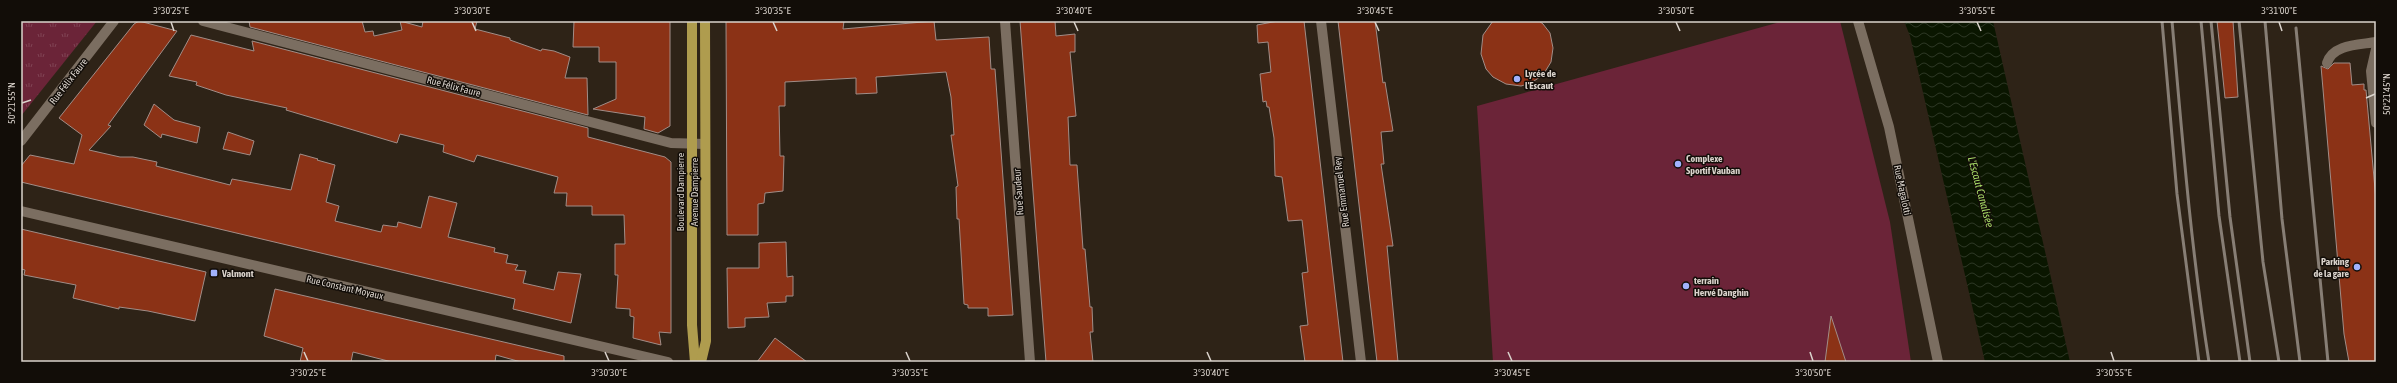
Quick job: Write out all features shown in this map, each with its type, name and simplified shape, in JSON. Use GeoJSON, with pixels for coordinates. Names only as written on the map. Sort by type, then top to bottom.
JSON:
{"type":"FeatureCollection","features":[{"type":"Feature","properties":{"kind":"main road","name":"Boulevard Dampierre"},"geometry":{"type":"LineString","coordinates":[[692,21],[692,325],[696,362]]}},
{"type":"Feature","properties":{"kind":"main road","name":"Avenue Dampierre"},"geometry":{"type":"LineString","coordinates":[[702,362],[706,341],[705,21]]}},
{"type":"Feature","properties":{"kind":"street","name":"Rue Félix Faure"},"geometry":{"type":"LineString","coordinates":[[21,141],[114,21]]}},
{"type":"Feature","properties":{"kind":"street","name":"Rue Félix Faure"},"geometry":{"type":"LineString","coordinates":[[203,21],[671,143],[706,144]]}},
{"type":"Feature","properties":{"kind":"street","name":"Rue Saudeur"},"geometry":{"type":"LineString","coordinates":[[1005,21],[1030,362]]}},
{"type":"Feature","properties":{"kind":"street","name":"Rue Emmanuel Rey"},"geometry":{"type":"LineString","coordinates":[[1321,21],[1360,362]]}},
{"type":"Feature","properties":{"kind":"street","name":"Rue Magalotti"},"geometry":{"type":"LineString","coordinates":[[1858,21],[1889,127],[1938,362]]}},
{"type":"Feature","properties":{"kind":"street"},"geometry":{"type":"LineString","coordinates":[[2327,63],[2329,56],[2335,50],[2376,42]]}},
{"type":"Feature","properties":{"kind":"street"},"geometry":{"type":"LineString","coordinates":[[2376,49],[2371,71],[2376,123]]}},
{"type":"Feature","properties":{"kind":"street","name":"Rue Constant Moyaux"},"geometry":{"type":"LineString","coordinates":[[21,211],[668,362]]}},
{"type":"Feature","properties":{"kind":"green space"},"geometry":{"type":"Polygon","coordinates":[[[21,21],[97,21],[21,116],[21,21]]]}},
{"type":"Feature","properties":{"kind":"green space","name":"Complexe Sportif Vauban"},"geometry":{"type":"Polygon","coordinates":[[[1784,21],[1840,21],[1890,222],[1911,362],[1493,362],[1477,106],[1784,21]]]}},
{"type":"Feature","properties":{"kind":"water","name":"L'Escaut Canalisée"},"geometry":{"type":"Polygon","coordinates":[[[1904,21],[1993,21],[2070,362],[1985,362],[1910,36],[1904,21]]]}},
{"type":"Feature","properties":{"kind":"building"},"geometry":{"type":"Polygon","coordinates":[[[139,21],[177,31],[108,125],[111,126],[89,150],[120,157],[133,157],[157,162],[156,166],[230,185],[232,179],[291,190],[300,154],[318,159],[317,160],[335,165],[326,202],[339,206],[335,221],[381,232],[383,225],[397,227],[398,222],[421,228],[429,196],[457,203],[448,237],[495,248],[494,252],[508,255],[506,263],[518,265],[515,270],[526,271],[523,283],[554,290],[558,272],[581,274],[571,323],[513,309],[515,299],[21,182],[21,166],[30,155],[74,164],[82,135],[59,118],[134,24],[139,21]]]}},
{"type":"Feature","properties":{"kind":"building"},"geometry":{"type":"Polygon","coordinates":[[[249,21],[362,21],[365,32],[373,31],[374,36],[402,30],[400,21],[422,27],[423,21],[477,21],[475,29],[510,38],[510,40],[541,51],[542,49],[554,51],[570,57],[565,78],[587,78],[588,115],[250,27],[249,21]]]}},
{"type":"Feature","properties":{"kind":"building"},"geometry":{"type":"Polygon","coordinates":[[[574,21],[670,21],[670,126],[658,133],[644,129],[645,117],[593,109],[616,99],[616,62],[599,62],[599,47],[573,47],[574,21]]]}},
{"type":"Feature","properties":{"kind":"building"},"geometry":{"type":"Polygon","coordinates":[[[726,21],[844,21],[843,29],[934,21],[936,40],[989,37],[991,69],[995,69],[1013,315],[988,316],[988,308],[968,308],[968,305],[964,304],[959,219],[957,219],[956,187],[958,186],[951,135],[954,135],[951,97],[946,72],[876,77],[877,93],[856,94],[856,78],[785,82],[785,106],[779,106],[780,156],[784,156],[783,191],[765,193],[764,203],[758,204],[758,235],[727,235],[726,21]]]}},
{"type":"Feature","properties":{"kind":"building"},"geometry":{"type":"Polygon","coordinates":[[[1020,21],[1055,21],[1056,36],[1075,34],[1075,52],[1070,52],[1076,116],[1068,117],[1070,165],[1077,165],[1083,249],[1085,249],[1090,307],[1092,307],[1093,332],[1090,332],[1093,362],[1046,362],[1020,21]]]}},
{"type":"Feature","properties":{"kind":"building"},"geometry":{"type":"Polygon","coordinates":[[[1278,21],[1304,21],[1343,362],[1305,362],[1300,326],[1308,325],[1302,273],[1308,272],[1302,220],[1288,221],[1282,177],[1275,176],[1274,138],[1269,107],[1267,107],[1266,101],[1263,102],[1260,74],[1271,72],[1268,42],[1258,43],[1257,25],[1278,21]]]}},
{"type":"Feature","properties":{"kind":"building"},"geometry":{"type":"Polygon","coordinates":[[[1338,21],[1375,21],[1383,83],[1385,82],[1393,131],[1381,132],[1384,164],[1381,164],[1393,246],[1387,246],[1398,362],[1377,362],[1338,21]]]}},
{"type":"Feature","properties":{"kind":"building"},"geometry":{"type":"Polygon","coordinates":[[[1493,21],[1539,21],[1543,24],[1550,33],[1553,48],[1551,62],[1543,75],[1531,83],[1521,86],[1506,84],[1493,77],[1486,69],[1481,54],[1483,35],[1493,21]]]}},
{"type":"Feature","properties":{"kind":"building"},"geometry":{"type":"Polygon","coordinates":[[[2217,21],[2233,21],[2238,97],[2225,98],[2217,21]]]}},
{"type":"Feature","properties":{"kind":"building"},"geometry":{"type":"Polygon","coordinates":[[[191,35],[254,51],[252,41],[588,128],[588,137],[665,157],[671,162],[671,333],[659,332],[661,345],[633,338],[634,317],[630,316],[630,309],[616,308],[618,275],[615,275],[615,244],[625,244],[624,215],[592,215],[592,206],[566,206],[567,193],[554,193],[558,177],[477,155],[474,162],[443,152],[444,145],[400,134],[397,143],[286,110],[287,108],[226,95],[196,85],[197,82],[169,76],[191,35]]]}},
{"type":"Feature","properties":{"kind":"building","name":"Parking de la gare"},"geometry":{"type":"Polygon","coordinates":[[[2334,63],[2350,63],[2352,85],[2364,84],[2364,90],[2366,90],[2376,200],[2376,362],[2349,362],[2344,334],[2321,66],[2328,69],[2334,63]]]}},
{"type":"Feature","properties":{"kind":"building"},"geometry":{"type":"Polygon","coordinates":[[[154,104],[174,120],[200,127],[197,143],[162,134],[161,138],[144,125],[154,104]]]}},
{"type":"Feature","properties":{"kind":"building"},"geometry":{"type":"Polygon","coordinates":[[[228,132],[254,141],[250,155],[223,149],[228,132]]]}},
{"type":"Feature","properties":{"kind":"building"},"geometry":{"type":"Polygon","coordinates":[[[21,229],[206,272],[195,321],[148,311],[119,307],[119,309],[73,298],[76,285],[24,275],[25,270],[21,269],[21,229]]]}},
{"type":"Feature","properties":{"kind":"building"},"geometry":{"type":"Polygon","coordinates":[[[786,242],[787,277],[793,276],[793,296],[786,296],[786,302],[767,303],[769,317],[745,318],[745,327],[728,328],[727,268],[759,268],[759,243],[786,242]]]}},
{"type":"Feature","properties":{"kind":"building"},"geometry":{"type":"Polygon","coordinates":[[[275,289],[564,356],[564,362],[521,362],[496,355],[495,362],[392,362],[353,352],[351,362],[300,362],[303,348],[264,336],[275,289]]]}},
{"type":"Feature","properties":{"kind":"building"},"geometry":{"type":"Polygon","coordinates":[[[1831,316],[1846,362],[1825,362],[1831,316]]]}},
{"type":"Feature","properties":{"kind":"building"},"geometry":{"type":"Polygon","coordinates":[[[775,338],[807,362],[757,362],[775,338]]]}},
{"type":"Feature","properties":{"kind":"railway"},"geometry":{"type":"LineString","coordinates":[[2162,21],[2177,194],[2199,362]]}},
{"type":"Feature","properties":{"kind":"railway"},"geometry":{"type":"LineString","coordinates":[[2172,21],[2192,235],[2209,362]]}},
{"type":"Feature","properties":{"kind":"railway"},"geometry":{"type":"LineString","coordinates":[[2201,21],[2219,216],[2240,362]]}},
{"type":"Feature","properties":{"kind":"railway"},"geometry":{"type":"LineString","coordinates":[[2211,21],[2230,217],[2250,362]]}},
{"type":"Feature","properties":{"kind":"railway"},"geometry":{"type":"LineString","coordinates":[[2239,21],[2263,262],[2279,362]]}},
{"type":"Feature","properties":{"kind":"railway"},"geometry":{"type":"LineString","coordinates":[[2265,21],[2282,219],[2300,362]]}},
{"type":"Feature","properties":{"kind":"railway"},"geometry":{"type":"LineString","coordinates":[[2296,28],[2328,362]]}},
{"type":"Feature","properties":{"kind":"place","name":"Lycée de l'Escaut"},"geometry":{"type":"Point","coordinates":[1517,79]}},
{"type":"Feature","properties":{"kind":"place","name":"Complexe Sportif Vauban"},"geometry":{"type":"Point","coordinates":[1678,164]}},
{"type":"Feature","properties":{"kind":"place","name":"Parking de la gare"},"geometry":{"type":"Point","coordinates":[2357,267]}},
{"type":"Feature","properties":{"kind":"place","name":"Valmont"},"geometry":{"type":"Point","coordinates":[214,273]}},
{"type":"Feature","properties":{"kind":"place","name":"terrain Hervé Danghin"},"geometry":{"type":"Point","coordinates":[1686,286]}}]}
